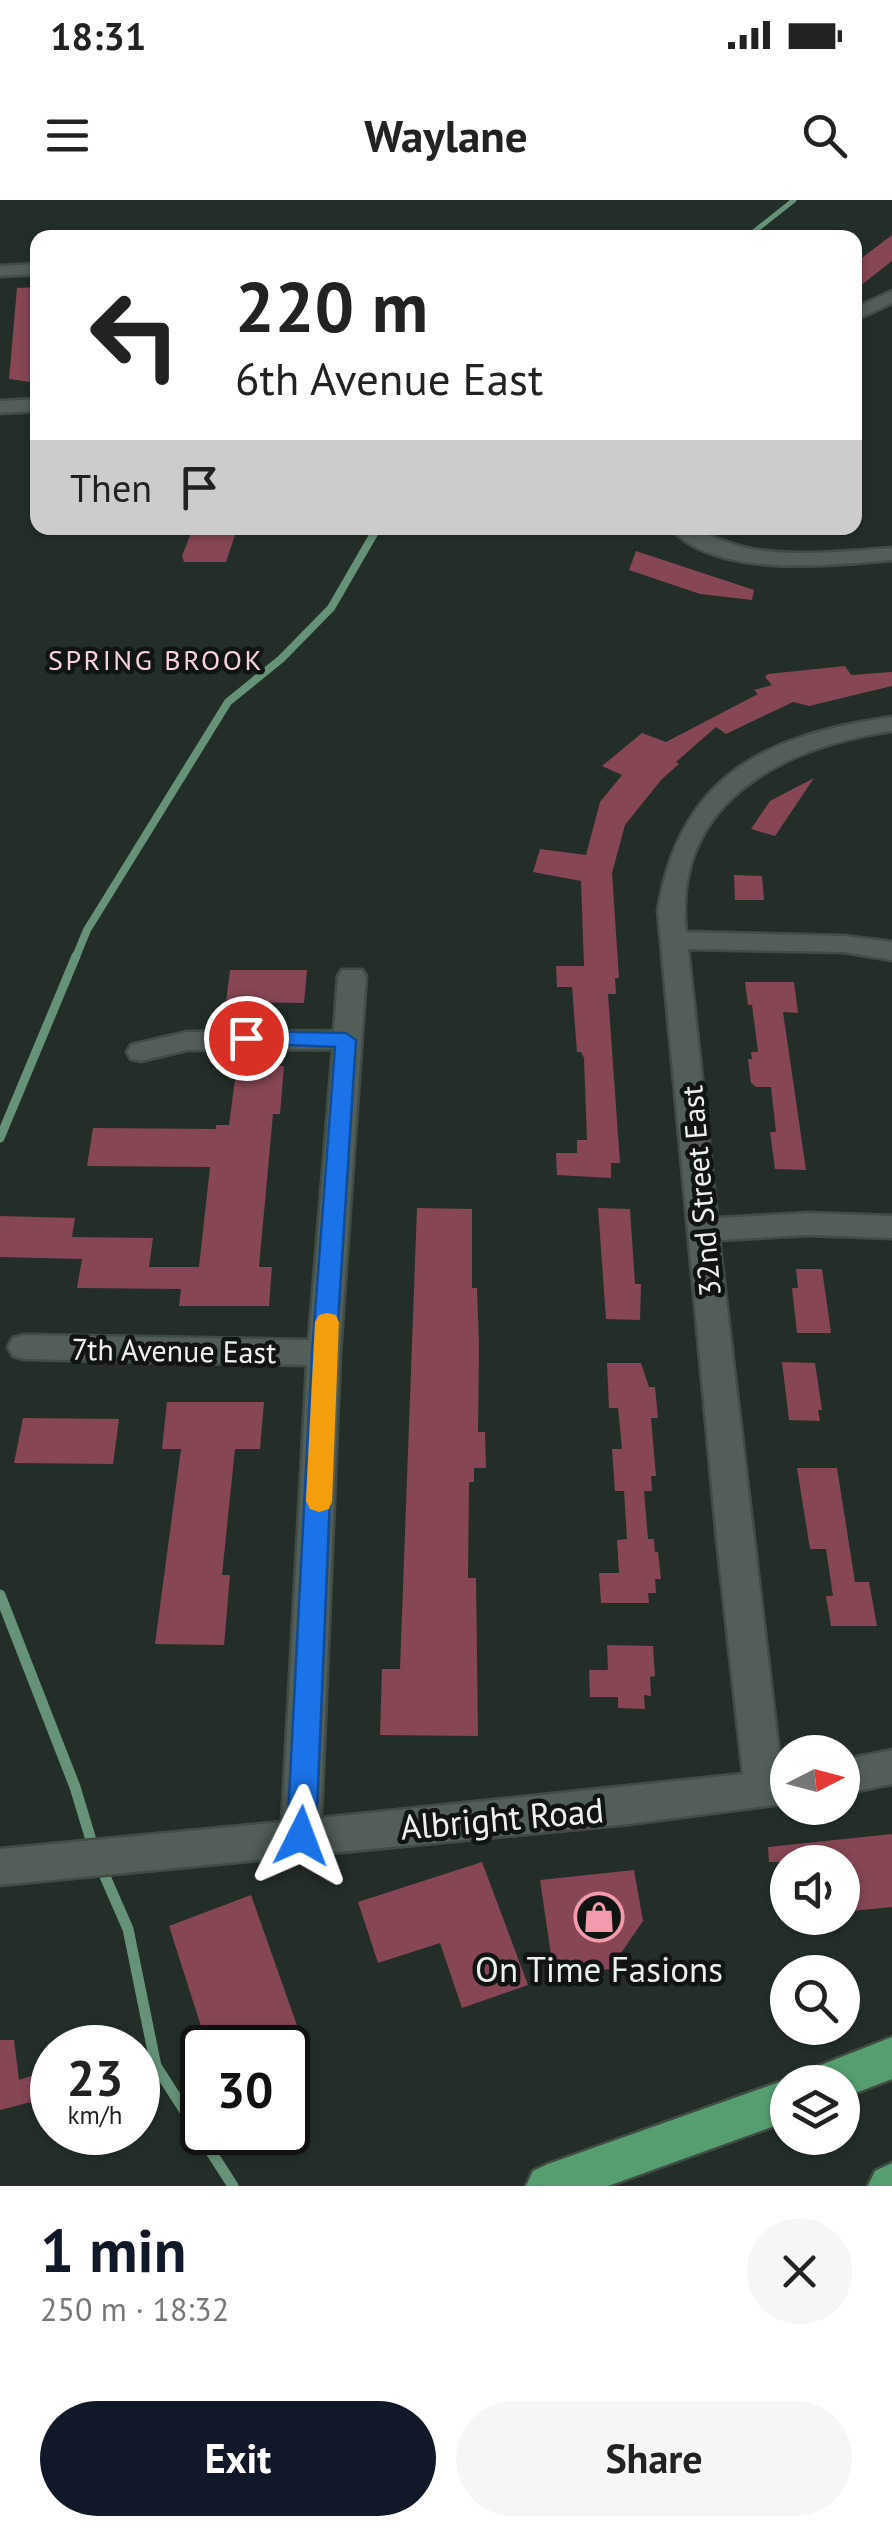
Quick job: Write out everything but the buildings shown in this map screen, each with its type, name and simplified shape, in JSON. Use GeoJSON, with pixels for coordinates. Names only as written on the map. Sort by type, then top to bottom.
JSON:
{"type":"FeatureCollection","features":[{"type":"Feature","properties":{"kind":"highway"},"geometry":{"type":"LineString","coordinates":[[860,2071],[892,2058]]}},
{"type":"Feature","properties":{"kind":"highway"},"geometry":{"type":"LineString","coordinates":[[548,2186],[770,2106]]}},
{"type":"Feature","properties":{"kind":"street"},"geometry":{"type":"LineString","coordinates":[[0,271],[30,269]]}},
{"type":"Feature","properties":{"kind":"street"},"geometry":{"type":"LineString","coordinates":[[862,311],[892,296]]}},
{"type":"Feature","properties":{"kind":"street"},"geometry":{"type":"LineString","coordinates":[[0,407],[30,405]]}},
{"type":"Feature","properties":{"kind":"street"},"geometry":{"type":"LineString","coordinates":[[693,535],[714,547],[784,558],[892,554]]}},
{"type":"Feature","properties":{"kind":"street","name":"32nd Street East"},"geometry":{"type":"LineString","coordinates":[[770,1742],[703,1230],[672,875],[686,841],[732,783],[764,760],[803,741],[892,724]]}},
{"type":"Feature","properties":{"kind":"street"},"geometry":{"type":"LineString","coordinates":[[675,940],[844,944],[892,951]]}},
{"type":"Feature","properties":{"kind":"street"},"geometry":{"type":"LineString","coordinates":[[301,1836],[324,1353],[352,976]]}},
{"type":"Feature","properties":{"kind":"street"},"geometry":{"type":"LineString","coordinates":[[141,1052],[187,1041],[346,1040]]}},
{"type":"Feature","properties":{"kind":"street"},"geometry":{"type":"LineString","coordinates":[[703,1230],[809,1224],[892,1227]]}},
{"type":"Feature","properties":{"kind":"street","name":"7th Avenue East"},"geometry":{"type":"LineString","coordinates":[[24,1347],[324,1353]]}},
{"type":"Feature","properties":{"kind":"street"},"geometry":{"type":"LineString","coordinates":[[860,1774],[892,1767]]}},
{"type":"Feature","properties":{"kind":"street","name":"Albright Road"},"geometry":{"type":"LineString","coordinates":[[0,1867],[770,1789]]}},
{"type":"Feature","properties":{"kind":"waterway"},"geometry":{"type":"LineString","coordinates":[[756,230],[794,200]]}},
{"type":"Feature","properties":{"kind":"waterway"},"geometry":{"type":"LineString","coordinates":[[75,959],[87,930],[228,702],[281,659],[331,608],[373,535]]}},
{"type":"Feature","properties":{"kind":"waterway"},"geometry":{"type":"LineString","coordinates":[[0,1138],[76,956]]}},
{"type":"Feature","properties":{"kind":"waterway"},"geometry":{"type":"LineString","coordinates":[[0,1595],[75,1787],[94,1850]]}},
{"type":"Feature","properties":{"kind":"waterway"},"geometry":{"type":"LineString","coordinates":[[100,1865],[128,1929],[156,2066],[233,2186]]}},
{"type":"Feature","properties":{"kind":"slow traffic"},"geometry":{"type":"LineString","coordinates":[[319,1501],[327,1322]]}},
{"type":"Feature","properties":{"kind":"place","name":"On Time Fasions"},"geometry":{"type":"Point","coordinates":[599,1917]}},
{"type":"Feature","properties":{"kind":"district","name":"SPRING BROOK"},"geometry":{"type":"Point","coordinates":[156,659]}},
{"type":"Feature","properties":{"kind":"route"},"geometry":{"type":"LineString","coordinates":[[246,1038],[346,1040],[324,1353],[324,1426],[301,1836]]}}]}
